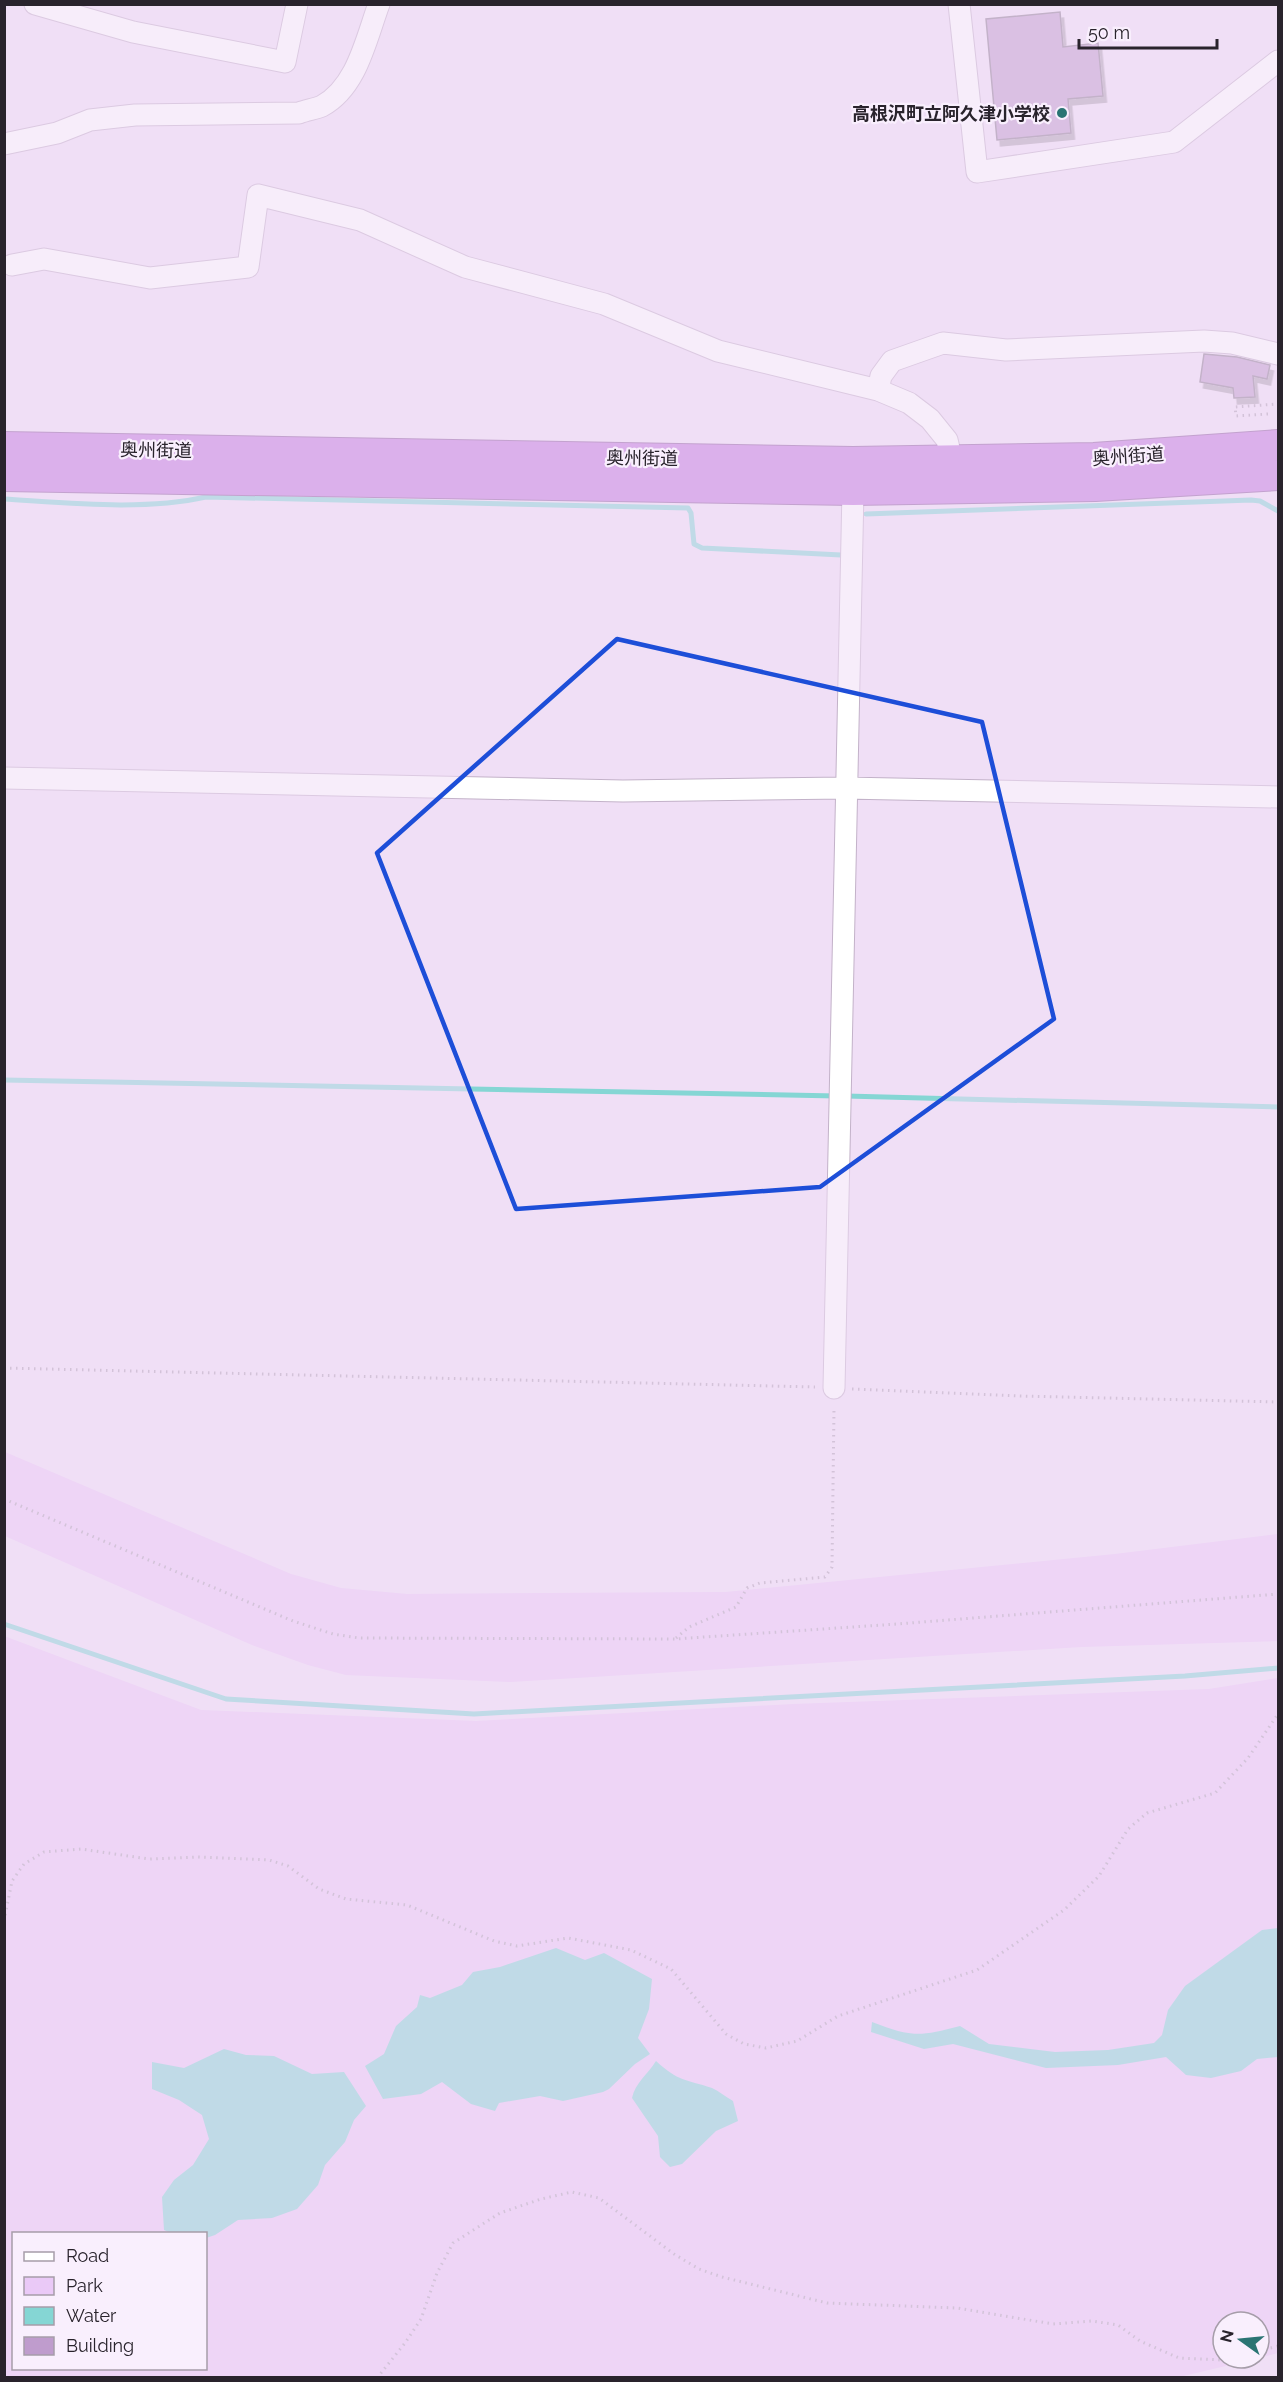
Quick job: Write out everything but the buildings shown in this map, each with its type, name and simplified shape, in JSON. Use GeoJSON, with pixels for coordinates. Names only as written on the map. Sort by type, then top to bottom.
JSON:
{"type":"FeatureCollection","features":[{"type":"Feature","properties":{"kind":"highway","name":"奥州街道"},"geometry":{"type":"LineString","coordinates":[[4,447],[841,462],[1094,458],[1278,445]]}},
{"type":"Feature","properties":{"kind":"highway","name":"奥州街道"},"geometry":{"type":"LineString","coordinates":[[4,476],[853,490],[1095,486],[1278,476]]}},
{"type":"Feature","properties":{"kind":"street"},"geometry":{"type":"LineString","coordinates":[[35,4],[134,32],[285,62],[297,4]]}},
{"type":"Feature","properties":{"kind":"street"},"geometry":{"type":"LineString","coordinates":[[4,144],[57,133],[90,120],[135,115],[299,113],[321,106],[338,94],[355,69],[379,4]]}},
{"type":"Feature","properties":{"kind":"street"},"geometry":{"type":"LineString","coordinates":[[959,4],[976,172],[1174,142],[1278,61]]}},
{"type":"Feature","properties":{"kind":"street"},"geometry":{"type":"LineString","coordinates":[[7,269],[44,259],[150,278],[248,267],[258,195],[360,220],[465,267],[604,304],[718,351],[878,390],[909,403],[930,419],[947,440],[952,460]]}},
{"type":"Feature","properties":{"kind":"street"},"geometry":{"type":"LineString","coordinates":[[878,390],[881,376],[892,361],[944,344],[1006,350],[1204,341],[1232,343],[1278,354]]}},
{"type":"Feature","properties":{"kind":"street"},"geometry":{"type":"LineString","coordinates":[[834,1388],[853,490]]}},
{"type":"Feature","properties":{"kind":"street"},"geometry":{"type":"LineString","coordinates":[[4,778],[623,791],[845,788],[1278,797]]}},
{"type":"Feature","properties":{"kind":"path"},"geometry":{"type":"LineString","coordinates":[[1268,414],[1236,416],[1235,406],[1278,404]]}},
{"type":"Feature","properties":{"kind":"path"},"geometry":{"type":"LineString","coordinates":[[4,1368],[834,1388],[1020,1396],[1278,1402]]}},
{"type":"Feature","properties":{"kind":"path"},"geometry":{"type":"LineString","coordinates":[[675,1639],[689,1627],[736,1607],[747,1588],[760,1584],[825,1577],[832,1568],[834,1388]]}},
{"type":"Feature","properties":{"kind":"path"},"geometry":{"type":"LineString","coordinates":[[4,1498],[293,1621],[333,1634],[358,1638],[675,1639],[909,1624],[1278,1594]]}},
{"type":"Feature","properties":{"kind":"path"},"geometry":{"type":"LineString","coordinates":[[4,1921],[12,1881],[24,1864],[44,1852],[81,1849],[149,1859],[197,1857],[269,1860],[288,1866],[319,1889],[346,1899],[407,1905],[494,1941],[517,1946],[568,1938],[631,1950],[671,1969],[726,2034],[744,2044],[766,2048],[797,2041],[838,2016],[977,1970],[1064,1910],[1099,1876],[1128,1829],[1147,1813],[1215,1793],[1248,1758],[1278,1714]]}},
{"type":"Feature","properties":{"kind":"path"},"geometry":{"type":"LineString","coordinates":[[376,2378],[405,2343],[421,2319],[437,2273],[453,2243],[500,2213],[541,2199],[572,2192],[599,2198],[674,2254],[699,2268],[722,2277],[827,2303],[957,2308],[1053,2324],[1092,2321],[1118,2325],[1140,2342],[1179,2358],[1211,2360]]}},
{"type":"Feature","properties":{"kind":"highlighted area"},"geometry":{"type":"Polygon","coordinates":[[[617,639],[982,722],[1054,1019],[820,1187],[516,1209],[377,853],[617,639]]]}},
{"type":"Feature","properties":{"kind":"green space"},"geometry":{"type":"Polygon","coordinates":[[[5,1452],[291,1574],[341,1588],[407,1594],[726,1592],[1115,1554],[1278,1534],[1278,1641],[1081,1647],[510,1682],[346,1675],[308,1665],[252,1645],[5,1536],[5,1452]]]}},
{"type":"Feature","properties":{"kind":"green space"},"geometry":{"type":"Polygon","coordinates":[[[4,1636],[201,1710],[476,1721],[794,1704],[1209,1689],[1278,1678],[1278,2353],[1271,2355],[1271,2310],[1211,2310],[1211,2369],[1175,2378],[5,2377],[4,1636]]]}},
{"type":"Feature","properties":{"kind":"water"},"geometry":{"type":"Polygon","coordinates":[[[1278,1928],[1278,2057],[1257,2059],[1241,2071],[1211,2078],[1186,2075],[1166,2057],[1118,2065],[1046,2068],[953,2044],[924,2049],[871,2032],[872,2022],[915,2034],[960,2026],[989,2044],[1055,2052],[1108,2050],[1154,2043],[1162,2035],[1168,2010],[1185,1986],[1262,1930],[1278,1928]]]}},
{"type":"Feature","properties":{"kind":"water"},"geometry":{"type":"Polygon","coordinates":[[[556,1948],[585,1960],[604,1953],[652,1979],[649,2009],[638,2038],[650,2054],[635,2064],[609,2089],[563,2101],[540,2096],[499,2103],[495,2111],[471,2104],[442,2082],[421,2094],[383,2099],[365,2066],[384,2054],[396,2026],[417,2007],[420,1995],[430,1998],[462,1985],[473,1972],[500,1967],[556,1948]]]}},
{"type":"Feature","properties":{"kind":"water"},"geometry":{"type":"Polygon","coordinates":[[[224,2049],[246,2055],[274,2056],[312,2074],[344,2072],[366,2106],[354,2120],[345,2142],[325,2165],[318,2185],[297,2209],[272,2218],[238,2220],[207,2238],[207,2232],[169,2232],[164,2230],[162,2197],[174,2180],[193,2165],[209,2139],[202,2115],[179,2100],[152,2089],[152,2062],[184,2068],[224,2049]]]}},
{"type":"Feature","properties":{"kind":"water"},"geometry":{"type":"Polygon","coordinates":[[[656,2061],[677,2076],[712,2088],[733,2101],[738,2121],[716,2131],[682,2164],[670,2167],[660,2157],[658,2136],[632,2098],[639,2083],[656,2061]]]}},
{"type":"Feature","properties":{"kind":"waterway"},"geometry":{"type":"LineString","coordinates":[[4,499],[132,505],[206,497],[688,508],[691,513],[694,544],[702,548],[841,555]]}},
{"type":"Feature","properties":{"kind":"waterway"},"geometry":{"type":"LineString","coordinates":[[866,514],[1251,500],[1260,501],[1278,511]]}},
{"type":"Feature","properties":{"kind":"waterway"},"geometry":{"type":"LineString","coordinates":[[4,1080],[837,1096]]}},
{"type":"Feature","properties":{"kind":"waterway"},"geometry":{"type":"LineString","coordinates":[[846,1096],[1278,1107]]}},
{"type":"Feature","properties":{"kind":"waterway"},"geometry":{"type":"LineString","coordinates":[[4,1624],[226,1699],[474,1714],[1185,1676],[1278,1668]]}},
{"type":"Feature","properties":{"kind":"place","name":"高根沢町立阿久津小学校"},"geometry":{"type":"Point","coordinates":[1062,113]}}]}
